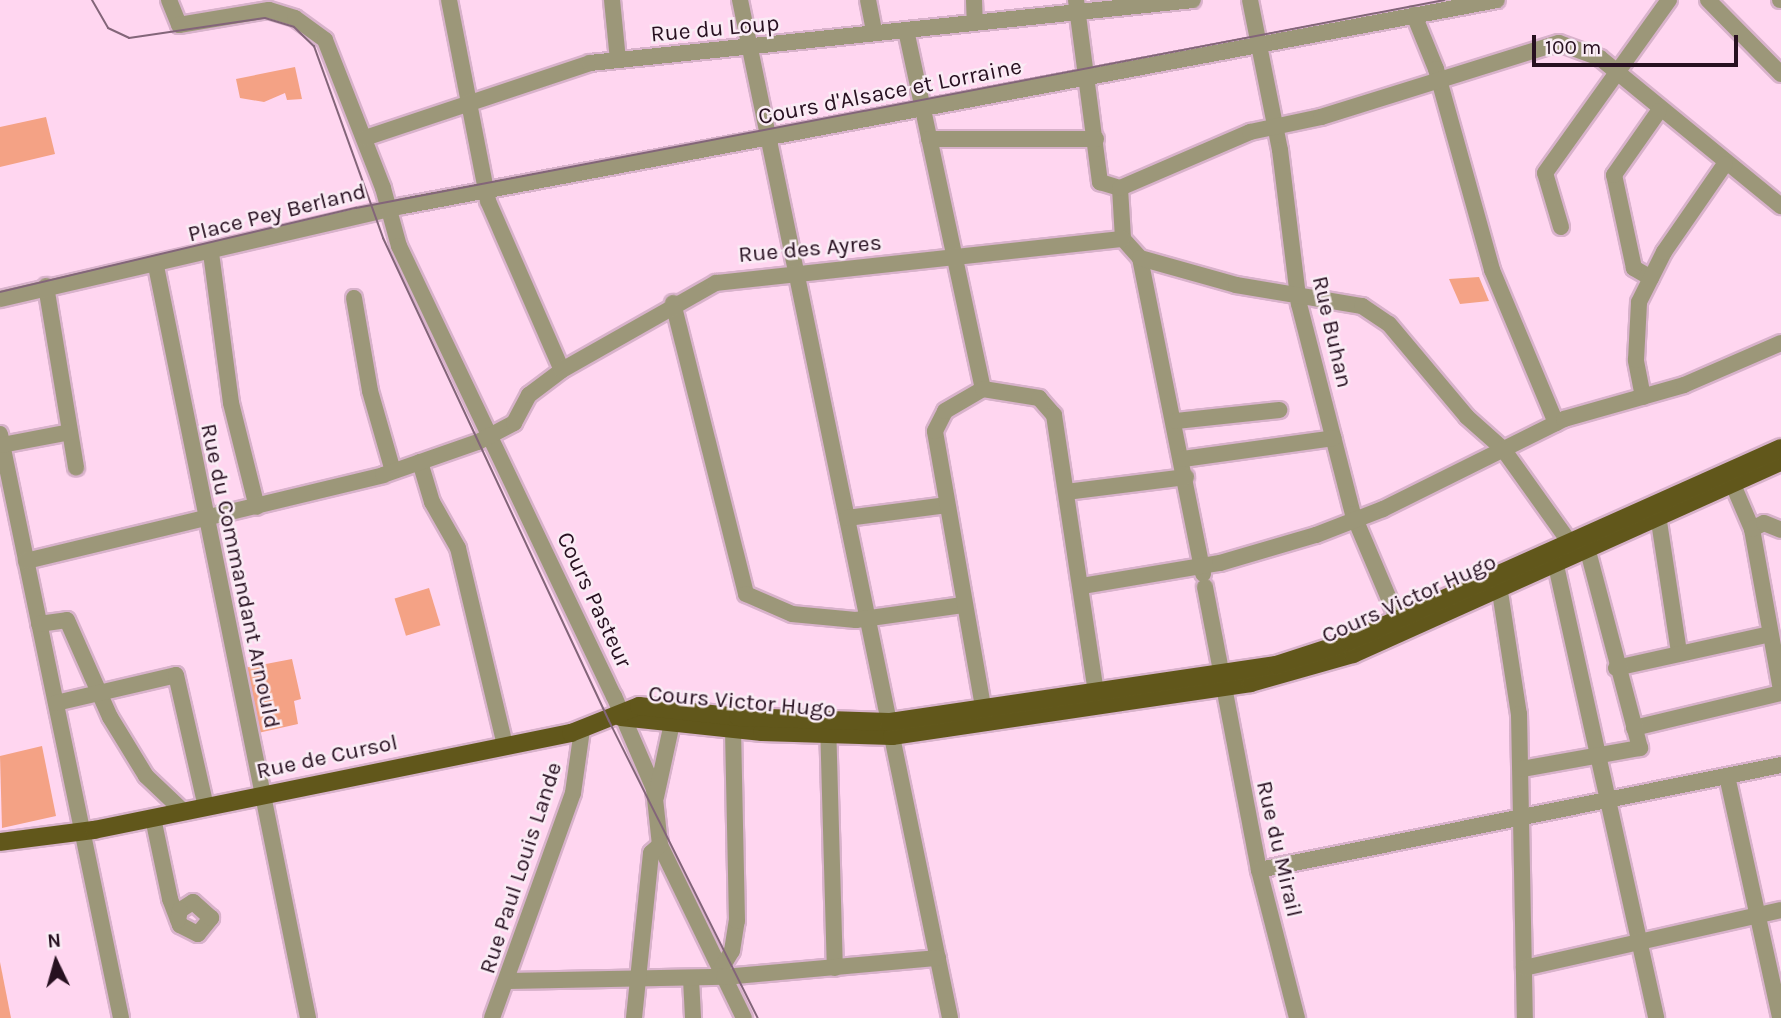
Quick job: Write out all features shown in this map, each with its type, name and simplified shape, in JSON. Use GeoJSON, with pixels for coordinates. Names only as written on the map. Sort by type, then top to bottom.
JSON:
{"type":"FeatureCollection","features":[{"type":"Feature","properties":{"kind":"main road","name":"Cours Victor Hugo"},"geometry":{"type":"LineString","coordinates":[[1221,682],[1309,655],[1498,579],[1555,561],[1658,515],[1781,448]]}},
{"type":"Feature","properties":{"kind":"main road","name":"Cours Victor Hugo"},"geometry":{"type":"LineString","coordinates":[[621,717],[733,730],[890,729],[1314,667],[1417,626],[1568,540],[1730,477],[1781,463]]}},
{"type":"Feature","properties":{"kind":"main road","name":"Cours Victor Hugo"},"geometry":{"type":"LineString","coordinates":[[621,717],[651,705],[828,728]]}},
{"type":"Feature","properties":{"kind":"main road","name":"Rue de Cursol"},"geometry":{"type":"LineString","coordinates":[[0,842],[82,831],[184,812],[582,730],[621,717]]}},
{"type":"Feature","properties":{"kind":"street"},"geometry":{"type":"LineString","coordinates":[[449,0],[486,190],[562,370]]}},
{"type":"Feature","properties":{"kind":"street"},"geometry":{"type":"LineString","coordinates":[[611,0],[618,60]]}},
{"type":"Feature","properties":{"kind":"street"},"geometry":{"type":"LineString","coordinates":[[740,0],[950,1018]]}},
{"type":"Feature","properties":{"kind":"street"},"geometry":{"type":"LineString","coordinates":[[868,0],[874,32]]}},
{"type":"Feature","properties":{"kind":"street"},"geometry":{"type":"LineString","coordinates":[[974,0],[975,23]]}},
{"type":"Feature","properties":{"kind":"street","name":"Rue du Loup"},"geometry":{"type":"LineString","coordinates":[[365,138],[567,69],[618,60],[750,50],[874,32],[975,23],[1077,7],[1193,0]]}},
{"type":"Feature","properties":{"kind":"street","name":"Rue Buhan"},"geometry":{"type":"LineString","coordinates":[[1250,0],[1275,126],[1298,294],[1355,520],[1398,620]]}},
{"type":"Feature","properties":{"kind":"street"},"geometry":{"type":"LineString","coordinates":[[1396,0],[1407,16],[1438,79],[1487,257],[1556,423]]}},
{"type":"Feature","properties":{"kind":"street","name":"Cours d'Alsace et Lorraine"},"geometry":{"type":"LineString","coordinates":[[388,210],[1497,0]]}},
{"type":"Feature","properties":{"kind":"street"},"geometry":{"type":"LineString","coordinates":[[1561,227],[1545,173],[1620,74],[1669,0]]}},
{"type":"Feature","properties":{"kind":"street"},"geometry":{"type":"LineString","coordinates":[[1708,0],[1781,74]]}},
{"type":"Feature","properties":{"kind":"street","name":"Place Pey Berland"},"geometry":{"type":"LineString","coordinates":[[0,299],[46,286],[156,266],[388,210],[365,138],[320,34],[269,10],[185,25],[171,7]]}},
{"type":"Feature","properties":{"kind":"street"},"geometry":{"type":"LineString","coordinates":[[1077,7],[1090,77],[1101,185],[1120,188],[1275,126],[1552,43],[1573,46],[1620,74],[1660,111],[1781,206]]}},
{"type":"Feature","properties":{"kind":"street"},"geometry":{"type":"LineString","coordinates":[[906,30],[983,389]]}},
{"type":"Feature","properties":{"kind":"street"},"geometry":{"type":"LineString","coordinates":[[1651,278],[1634,268],[1609,172],[1660,111]]}},
{"type":"Feature","properties":{"kind":"street"},"geometry":{"type":"LineString","coordinates":[[929,139],[1096,139]]}},
{"type":"Feature","properties":{"kind":"street"},"geometry":{"type":"LineString","coordinates":[[1643,397],[1634,321],[1651,278],[1725,164]]}},
{"type":"Feature","properties":{"kind":"street"},"geometry":{"type":"LineString","coordinates":[[1120,188],[1124,239],[1140,258],[1236,285],[1350,301],[1390,324],[1467,417],[1503,449],[1568,540]]}},
{"type":"Feature","properties":{"kind":"street","name":"Cours Pasteur"},"geometry":{"type":"LineString","coordinates":[[388,210],[398,246],[491,436],[621,717],[655,797],[660,845],[744,1018]]}},
{"type":"Feature","properties":{"kind":"street","name":"Rue des Ayres"},"geometry":{"type":"LineString","coordinates":[[26,561],[257,507],[393,471],[491,436],[514,422],[529,395],[562,370],[673,303],[730,279],[795,271],[1058,250],[1124,239]]}},
{"type":"Feature","properties":{"kind":"street"},"geometry":{"type":"LineString","coordinates":[[211,253],[231,403],[257,507]]}},
{"type":"Feature","properties":{"kind":"street","name":"Rue du Mirail"},"geometry":{"type":"LineString","coordinates":[[1140,258],[1176,421],[1221,682],[1259,870],[1297,1018]]}},
{"type":"Feature","properties":{"kind":"street","name":"Rue du Commandant Arnould"},"geometry":{"type":"LineString","coordinates":[[156,266],[308,1018]]}},
{"type":"Feature","properties":{"kind":"street"},"geometry":{"type":"LineString","coordinates":[[46,286],[76,468]]}},
{"type":"Feature","properties":{"kind":"street"},"geometry":{"type":"LineString","coordinates":[[354,299],[370,391],[393,471]]}},
{"type":"Feature","properties":{"kind":"street"},"geometry":{"type":"LineString","coordinates":[[673,303],[742,588],[792,614],[868,619],[963,605]]}},
{"type":"Feature","properties":{"kind":"street"},"geometry":{"type":"LineString","coordinates":[[1082,586],[1203,576],[1355,520],[1556,423],[1643,397],[1781,343]]}},
{"type":"Feature","properties":{"kind":"street"},"geometry":{"type":"LineString","coordinates":[[986,717],[963,605],[947,505],[938,418],[983,389],[1020,392],[1048,404],[1082,586],[1094,700]]}},
{"type":"Feature","properties":{"kind":"street"},"geometry":{"type":"LineString","coordinates":[[1176,421],[1279,410]]}},
{"type":"Feature","properties":{"kind":"street"},"geometry":{"type":"LineString","coordinates":[[70,432],[1,440],[121,1018]]}},
{"type":"Feature","properties":{"kind":"street"},"geometry":{"type":"LineString","coordinates":[[1183,459],[1334,438]]}},
{"type":"Feature","properties":{"kind":"street"},"geometry":{"type":"LineString","coordinates":[[420,462],[432,502],[458,548],[505,745]]}},
{"type":"Feature","properties":{"kind":"street"},"geometry":{"type":"LineString","coordinates":[[1066,492],[1186,477]]}},
{"type":"Feature","properties":{"kind":"street"},"geometry":{"type":"LineString","coordinates":[[1634,728],[1781,692],[1766,635],[1752,529],[1730,477]]}},
{"type":"Feature","properties":{"kind":"street"},"geometry":{"type":"LineString","coordinates":[[847,518],[947,505]]}},
{"type":"Feature","properties":{"kind":"street"},"geometry":{"type":"LineString","coordinates":[[1658,515],[1679,653]]}},
{"type":"Feature","properties":{"kind":"street"},"geometry":{"type":"LineString","coordinates":[[1752,529],[1764,523],[1781,530]]}},
{"type":"Feature","properties":{"kind":"street"},"geometry":{"type":"LineString","coordinates":[[1522,769],[1640,748],[1616,668],[1587,547]]}},
{"type":"Feature","properties":{"kind":"street"},"geometry":{"type":"LineString","coordinates":[[1555,561],[1656,1018]]}},
{"type":"Feature","properties":{"kind":"street"},"geometry":{"type":"LineString","coordinates":[[1498,579],[1522,769],[1525,1018]]}},
{"type":"Feature","properties":{"kind":"street"},"geometry":{"type":"LineString","coordinates":[[39,624],[67,620],[101,692],[146,776],[184,812]]}},
{"type":"Feature","properties":{"kind":"street"},"geometry":{"type":"LineString","coordinates":[[1398,620],[1417,626]]}},
{"type":"Feature","properties":{"kind":"street"},"geometry":{"type":"LineString","coordinates":[[1616,668],[1766,635]]}},
{"type":"Feature","properties":{"kind":"street"},"geometry":{"type":"LineString","coordinates":[[56,703],[176,675],[206,807]]}},
{"type":"Feature","properties":{"kind":"street"},"geometry":{"type":"LineString","coordinates":[[655,797],[671,723]]}},
{"type":"Feature","properties":{"kind":"street"},"geometry":{"type":"LineString","coordinates":[[828,728],[835,968]]}},
{"type":"Feature","properties":{"kind":"street","name":"Rue Paul Louis Lande"},"geometry":{"type":"LineString","coordinates":[[492,1018],[508,981],[573,793],[582,730]]}},
{"type":"Feature","properties":{"kind":"street"},"geometry":{"type":"LineString","coordinates":[[722,973],[732,951],[737,920],[733,730]]}},
{"type":"Feature","properties":{"kind":"street"},"geometry":{"type":"LineString","coordinates":[[1259,870],[1781,765]]}},
{"type":"Feature","properties":{"kind":"street"},"geometry":{"type":"LineString","coordinates":[[1727,776],[1780,1018]]}},
{"type":"Feature","properties":{"kind":"street"},"geometry":{"type":"LineString","coordinates":[[153,818],[178,920]]}},
{"type":"Feature","properties":{"kind":"street"},"geometry":{"type":"LineString","coordinates":[[634,1018],[634,980],[651,853],[660,845]]}},
{"type":"Feature","properties":{"kind":"street"},"geometry":{"type":"LineString","coordinates":[[1524,968],[1781,910]]}},
{"type":"Feature","properties":{"kind":"street"},"geometry":{"type":"LineString","coordinates":[[508,981],[691,979],[722,973],[835,968],[938,958]]}},
{"type":"Feature","properties":{"kind":"street"},"geometry":{"type":"LineString","coordinates":[[691,979],[693,1018]]}},
{"type":"Feature","properties":{"kind":"shaded area"},"geometry":{"type":"Polygon","coordinates":[[[295,67],[302,99],[287,100],[285,93],[264,102],[240,98],[236,79],[295,67]]]}},
{"type":"Feature","properties":{"kind":"shaded area"},"geometry":{"type":"Polygon","coordinates":[[[46,117],[55,154],[0,167],[0,127],[46,117]]]}},
{"type":"Feature","properties":{"kind":"shaded area"},"geometry":{"type":"Polygon","coordinates":[[[1479,277],[1489,301],[1460,304],[1449,279],[1479,277]]]}},
{"type":"Feature","properties":{"kind":"shaded area"},"geometry":{"type":"Polygon","coordinates":[[[429,588],[440,625],[406,636],[395,599],[429,588]]]}},
{"type":"Feature","properties":{"kind":"shaded area"},"geometry":{"type":"Polygon","coordinates":[[[292,659],[301,699],[294,701],[298,724],[258,733],[244,668],[292,659]]]}},
{"type":"Feature","properties":{"kind":"shaded area"},"geometry":{"type":"Polygon","coordinates":[[[42,746],[56,816],[2,828],[0,756],[42,746]]]}},
{"type":"Feature","properties":{"kind":"shaded area"},"geometry":{"type":"Polygon","coordinates":[[[0,962],[11,1018],[0,1018],[0,962]]]}},
{"type":"Feature","properties":{"kind":"tram line"},"geometry":{"type":"LineString","coordinates":[[92,0],[108,28],[129,38],[265,18],[294,27],[314,46],[383,238],[609,721],[758,1018]]}},
{"type":"Feature","properties":{"kind":"tram line"},"geometry":{"type":"LineString","coordinates":[[0,292],[356,208],[1444,0]]}}]}
